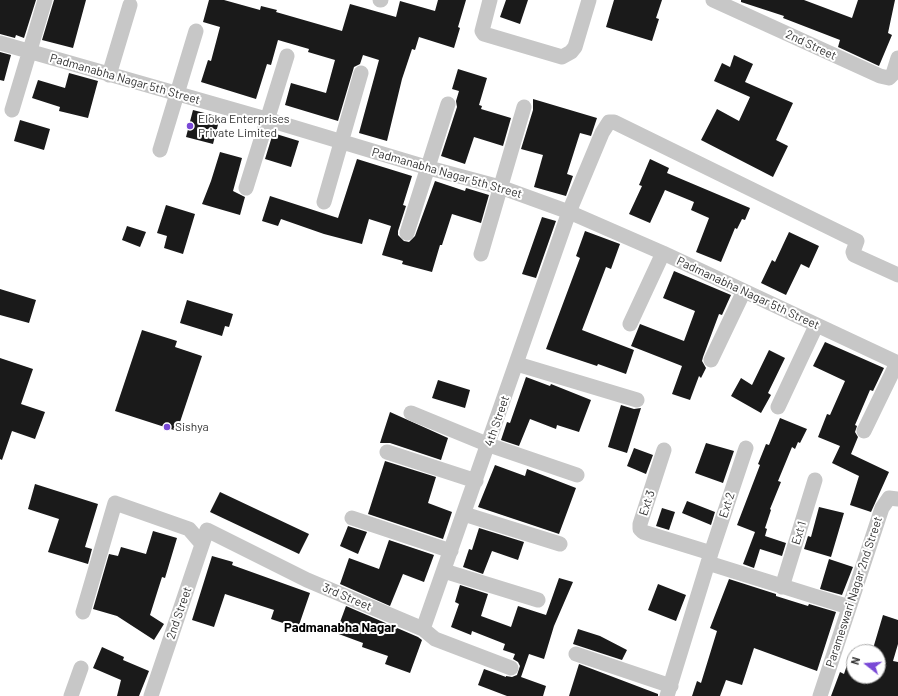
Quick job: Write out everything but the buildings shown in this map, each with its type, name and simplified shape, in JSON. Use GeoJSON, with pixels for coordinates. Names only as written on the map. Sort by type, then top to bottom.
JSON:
{"type":"FeatureCollection","features":[{"type":"Feature","properties":{"kind":"street"},"geometry":{"type":"LineString","coordinates":[[12,110],[45,0]]}},
{"type":"Feature","properties":{"kind":"street"},"geometry":{"type":"LineString","coordinates":[[490,0],[482,31],[484,34],[562,57],[571,52],[575,47],[589,0]]}},
{"type":"Feature","properties":{"kind":"street","name":"2nd Street"},"geometry":{"type":"LineString","coordinates":[[713,0],[880,76],[889,78],[893,74],[898,58]]}},
{"type":"Feature","properties":{"kind":"street"},"geometry":{"type":"LineString","coordinates":[[109,75],[130,5]]}},
{"type":"Feature","properties":{"kind":"street"},"geometry":{"type":"LineString","coordinates":[[160,150],[196,31]]}},
{"type":"Feature","properties":{"kind":"street","name":"Padmanabha Nagar 5th Street"},"geometry":{"type":"LineString","coordinates":[[0,43],[266,119],[428,168],[500,187],[569,212],[663,253],[744,290],[816,326],[898,363]]}},
{"type":"Feature","properties":{"kind":"street"},"geometry":{"type":"LineString","coordinates":[[246,188],[266,119],[287,56]]}},
{"type":"Feature","properties":{"kind":"street"},"geometry":{"type":"LineString","coordinates":[[324,202],[361,73]]}},
{"type":"Feature","properties":{"kind":"street"},"geometry":{"type":"LineString","coordinates":[[408,233],[448,104]]}},
{"type":"Feature","properties":{"kind":"street"},"geometry":{"type":"LineString","coordinates":[[482,254],[524,107]]}},
{"type":"Feature","properties":{"kind":"street","name":"4th Street"},"geometry":{"type":"LineString","coordinates":[[424,629],[569,212],[605,126],[609,122],[614,122],[856,240],[857,243],[853,252],[854,255],[898,275]]}},
{"type":"Feature","properties":{"kind":"street"},"geometry":{"type":"LineString","coordinates":[[630,324],[663,253]]}},
{"type":"Feature","properties":{"kind":"street"},"geometry":{"type":"LineString","coordinates":[[711,360],[744,290]]}},
{"type":"Feature","properties":{"kind":"street"},"geometry":{"type":"LineString","coordinates":[[778,406],[816,326]]}},
{"type":"Feature","properties":{"kind":"street"},"geometry":{"type":"LineString","coordinates":[[864,432],[898,363]]}},
{"type":"Feature","properties":{"kind":"street"},"geometry":{"type":"LineString","coordinates":[[517,364],[637,400]]}},
{"type":"Feature","properties":{"kind":"street"},"geometry":{"type":"LineString","coordinates":[[411,413],[488,445],[577,475]]}},
{"type":"Feature","properties":{"kind":"street","name":"Ext 2"},"geometry":{"type":"LineString","coordinates":[[669,691],[746,448]]}},
{"type":"Feature","properties":{"kind":"street","name":"Ext 3"},"geometry":{"type":"LineString","coordinates":[[664,450],[640,528],[643,532],[710,558]]}},
{"type":"Feature","properties":{"kind":"street"},"geometry":{"type":"LineString","coordinates":[[387,452],[476,481]]}},
{"type":"Feature","properties":{"kind":"street","name":"Ext 1"},"geometry":{"type":"LineString","coordinates":[[782,587],[815,480]]}},
{"type":"Feature","properties":{"kind":"street","name":"Parameswari Nagar 2nd Street"},"geometry":{"type":"LineString","coordinates":[[820,696],[882,508],[889,498],[898,499]]}},
{"type":"Feature","properties":{"kind":"street"},"geometry":{"type":"LineString","coordinates":[[83,612],[115,503],[189,530],[202,544]]}},
{"type":"Feature","properties":{"kind":"street"},"geometry":{"type":"LineString","coordinates":[[464,514],[560,544]]}},
{"type":"Feature","properties":{"kind":"street"},"geometry":{"type":"LineString","coordinates":[[352,518],[451,551]]}},
{"type":"Feature","properties":{"kind":"street","name":"2nd Street"},"geometry":{"type":"LineString","coordinates":[[151,696],[207,530]]}},
{"type":"Feature","properties":{"kind":"street","name":"3rd Street"},"geometry":{"type":"LineString","coordinates":[[207,530],[307,580],[424,629],[435,639],[511,668]]}},
{"type":"Feature","properties":{"kind":"street"},"geometry":{"type":"LineString","coordinates":[[710,558],[782,587],[849,607]]}},
{"type":"Feature","properties":{"kind":"street"},"geometry":{"type":"LineString","coordinates":[[444,571],[538,600]]}},
{"type":"Feature","properties":{"kind":"street"},"geometry":{"type":"LineString","coordinates":[[576,654],[669,691]]}},
{"type":"Feature","properties":{"kind":"street"},"geometry":{"type":"LineString","coordinates":[[71,696],[81,668]]}},
{"type":"Feature","properties":{"kind":"place","name":"Eloka Enterprises Private Limited"},"geometry":{"type":"Point","coordinates":[190,126]}},
{"type":"Feature","properties":{"kind":"place","name":"Sishya"},"geometry":{"type":"Point","coordinates":[167,427]}},
{"type":"Feature","properties":{"kind":"district","name":"Padmanabha Nagar"},"geometry":{"type":"Point","coordinates":[340,628]}}]}
